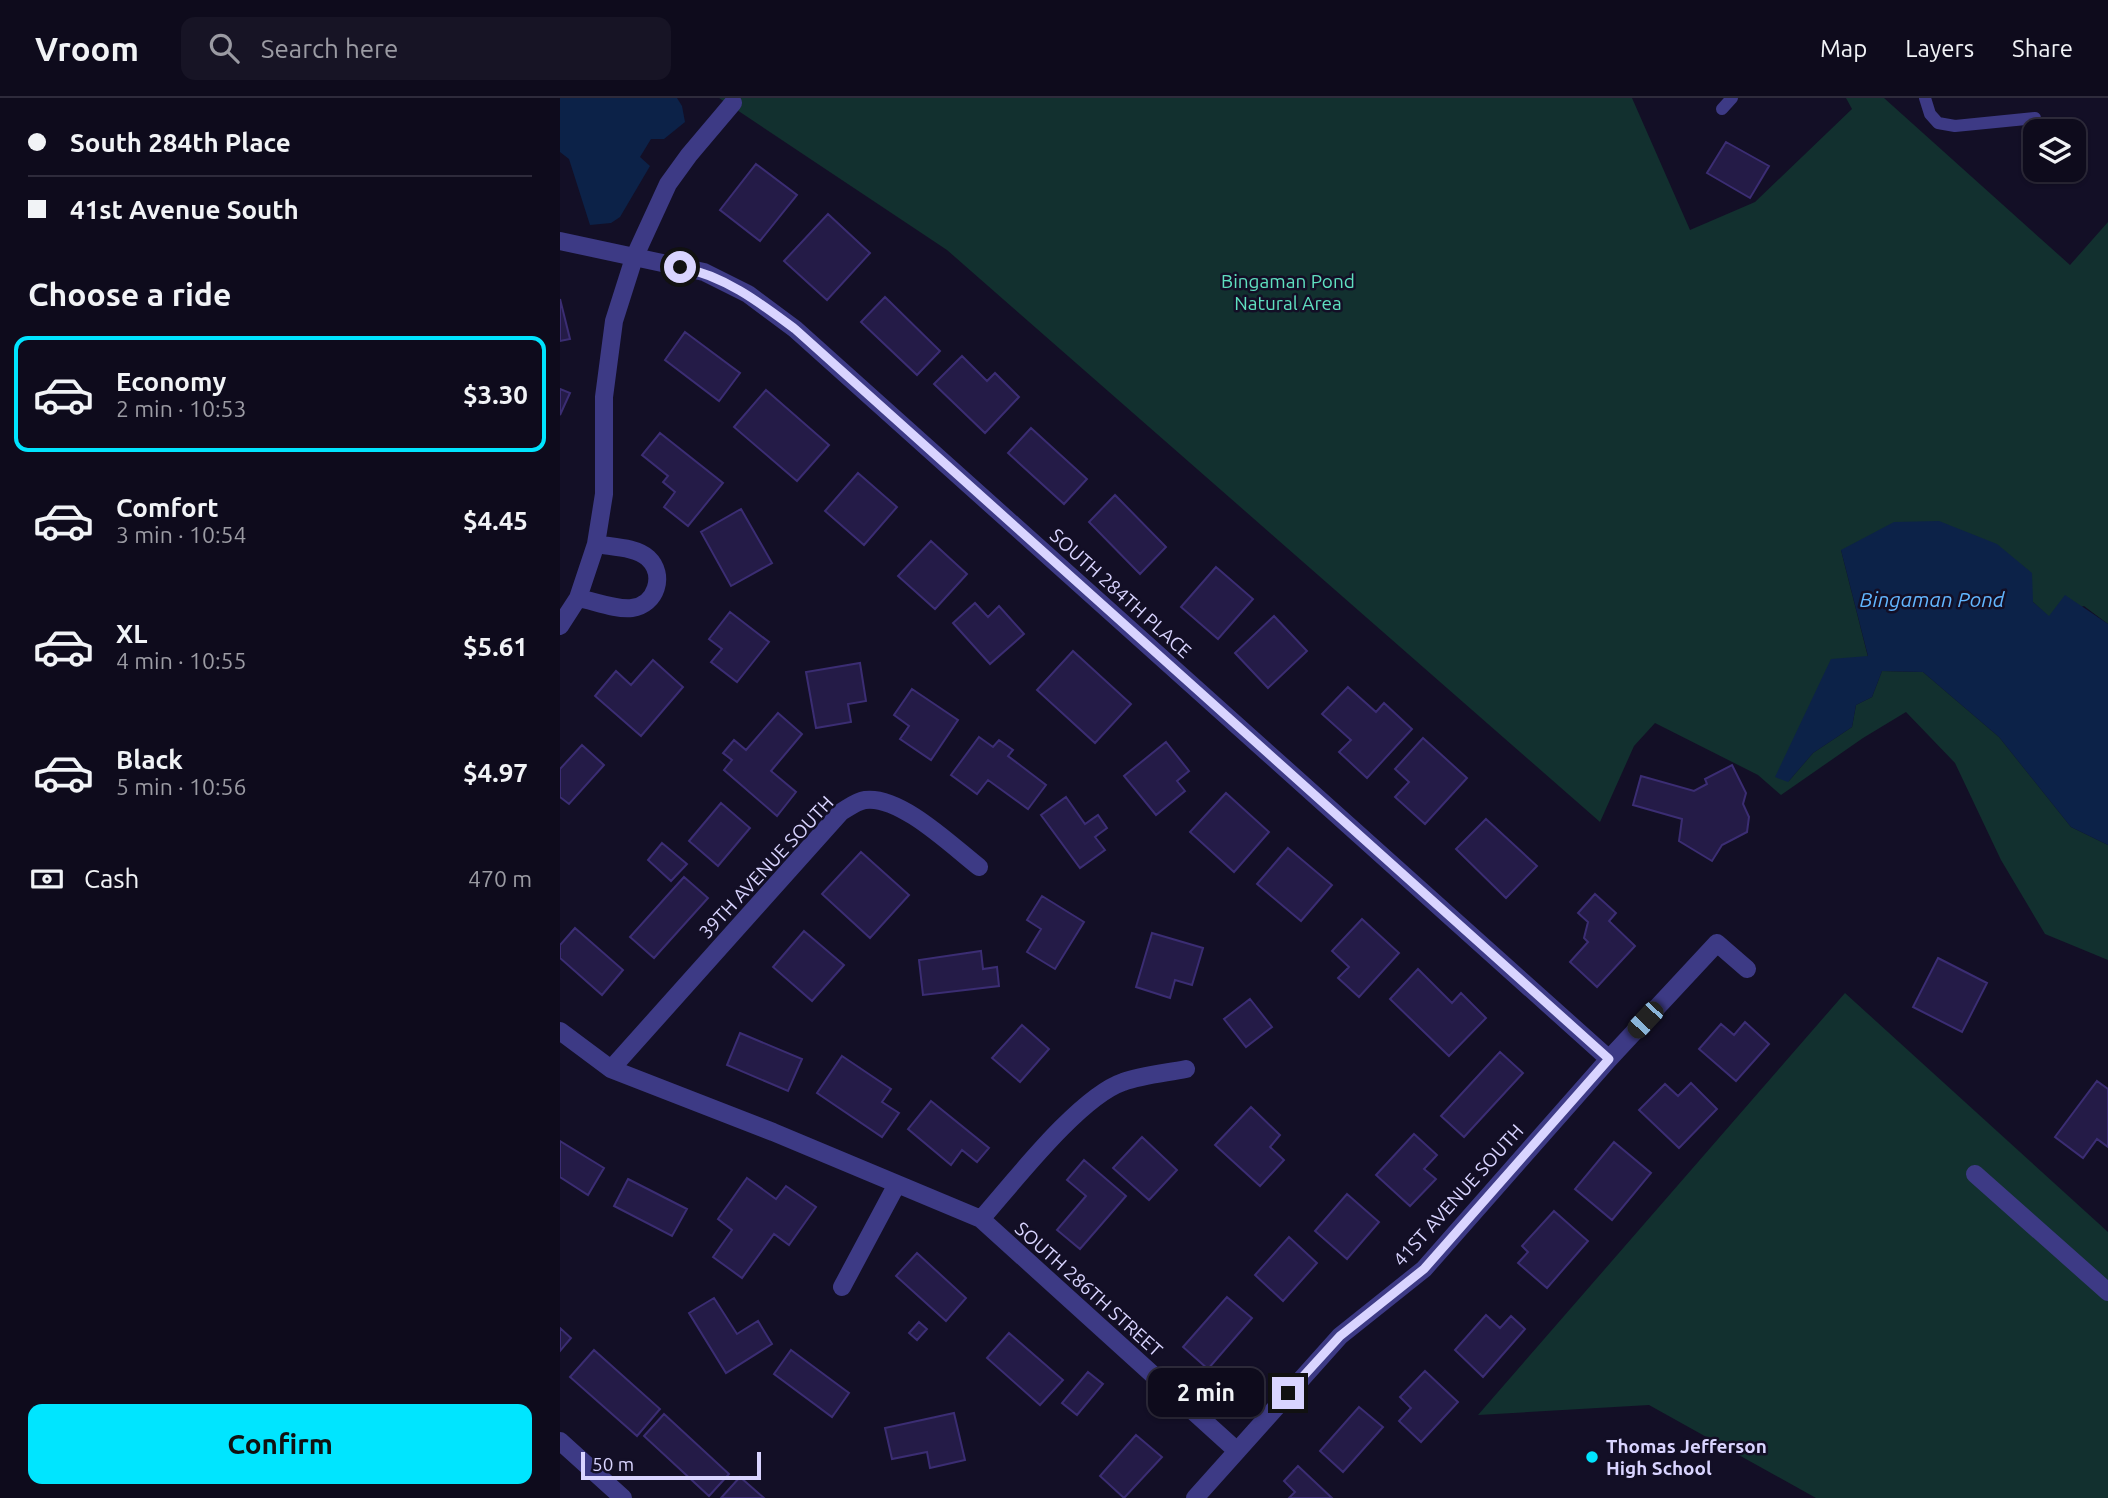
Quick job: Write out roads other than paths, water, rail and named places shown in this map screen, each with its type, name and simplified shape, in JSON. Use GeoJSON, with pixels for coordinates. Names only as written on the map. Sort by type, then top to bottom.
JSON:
{"type":"FeatureCollection","features":[{"type":"Feature","properties":{"kind":"street"},"geometry":{"type":"LineString","coordinates":[[560,626],[578,598],[596,544],[604,494],[604,397],[607,371],[614,321],[634,258],[668,184],[733,103]]}},
{"type":"Feature","properties":{"kind":"street","name":"SOUTH 284TH PLACE"},"geometry":{"type":"LineString","coordinates":[[560,241],[704,272],[748,294],[795,329],[1609,1059]]}},
{"type":"Feature","properties":{"kind":"street"},"geometry":{"type":"LineString","coordinates":[[578,598],[631,609],[642,606],[651,599],[656,589],[658,578],[655,566],[648,557],[638,552],[596,544]]}},
{"type":"Feature","properties":{"kind":"street","name":"39TH AVENUE SOUTH"},"geometry":{"type":"LineString","coordinates":[[611,1069],[841,812],[863,800],[882,801],[906,811],[979,867]]}},
{"type":"Feature","properties":{"kind":"street","name":"41ST AVENUE SOUTH"},"geometry":{"type":"LineString","coordinates":[[1195,1498],[1340,1336],[1424,1269],[1609,1059],[1717,943],[1747,969]]}},
{"type":"Feature","properties":{"kind":"street","name":"SOUTH 286TH STREET"},"geometry":{"type":"LineString","coordinates":[[560,1031],[611,1069],[773,1132],[981,1219],[1236,1450]]}},
{"type":"Feature","properties":{"kind":"street"},"geometry":{"type":"LineString","coordinates":[[981,1219],[1067,1123],[1097,1096],[1122,1082],[1186,1069]]}},
{"type":"Feature","properties":{"kind":"street"},"geometry":{"type":"LineString","coordinates":[[1975,1174],[2108,1292]]}},
{"type":"Feature","properties":{"kind":"street"},"geometry":{"type":"LineString","coordinates":[[842,1287],[897,1184]]}},
{"type":"Feature","properties":{"kind":"street"},"geometry":{"type":"LineString","coordinates":[[560,1441],[623,1498]]}},
{"type":"Feature","properties":{"kind":"lane"},"geometry":{"type":"LineString","coordinates":[[1722,109],[1732,98]]}},
{"type":"Feature","properties":{"kind":"lane"},"geometry":{"type":"LineString","coordinates":[[1925,98],[1930,114],[1938,124],[1955,127],[2035,118]]}},
{"type":"Feature","properties":{"kind":"water"},"geometry":{"type":"Polygon","coordinates":[[[560,98],[677,98],[682,106],[685,122],[664,139],[651,139],[640,157],[650,166],[620,217],[611,223],[590,225],[569,159],[560,152],[560,98]]]}},
{"type":"Feature","properties":{"kind":"water","name":"Bingaman Pond"},"geometry":{"type":"Polygon","coordinates":[[[1939,521],[1997,544],[2032,573],[2033,602],[2049,616],[2065,595],[2108,624],[2108,845],[2071,827],[1999,737],[1923,672],[1882,671],[1872,697],[1856,705],[1852,727],[1813,753],[1788,782],[1775,777],[1831,659],[1868,656],[1841,550],[1894,522],[1939,521]]]}},
{"type":"Feature","properties":{"kind":"place","name":"Thomas Jefferson High School"},"geometry":{"type":"Point","coordinates":[1592,1457]}},
{"type":"Feature","properties":{"kind":"park label","name":"Bingaman Pond Natural Area"},"geometry":{"type":"Point","coordinates":[1288,292]}}]}
